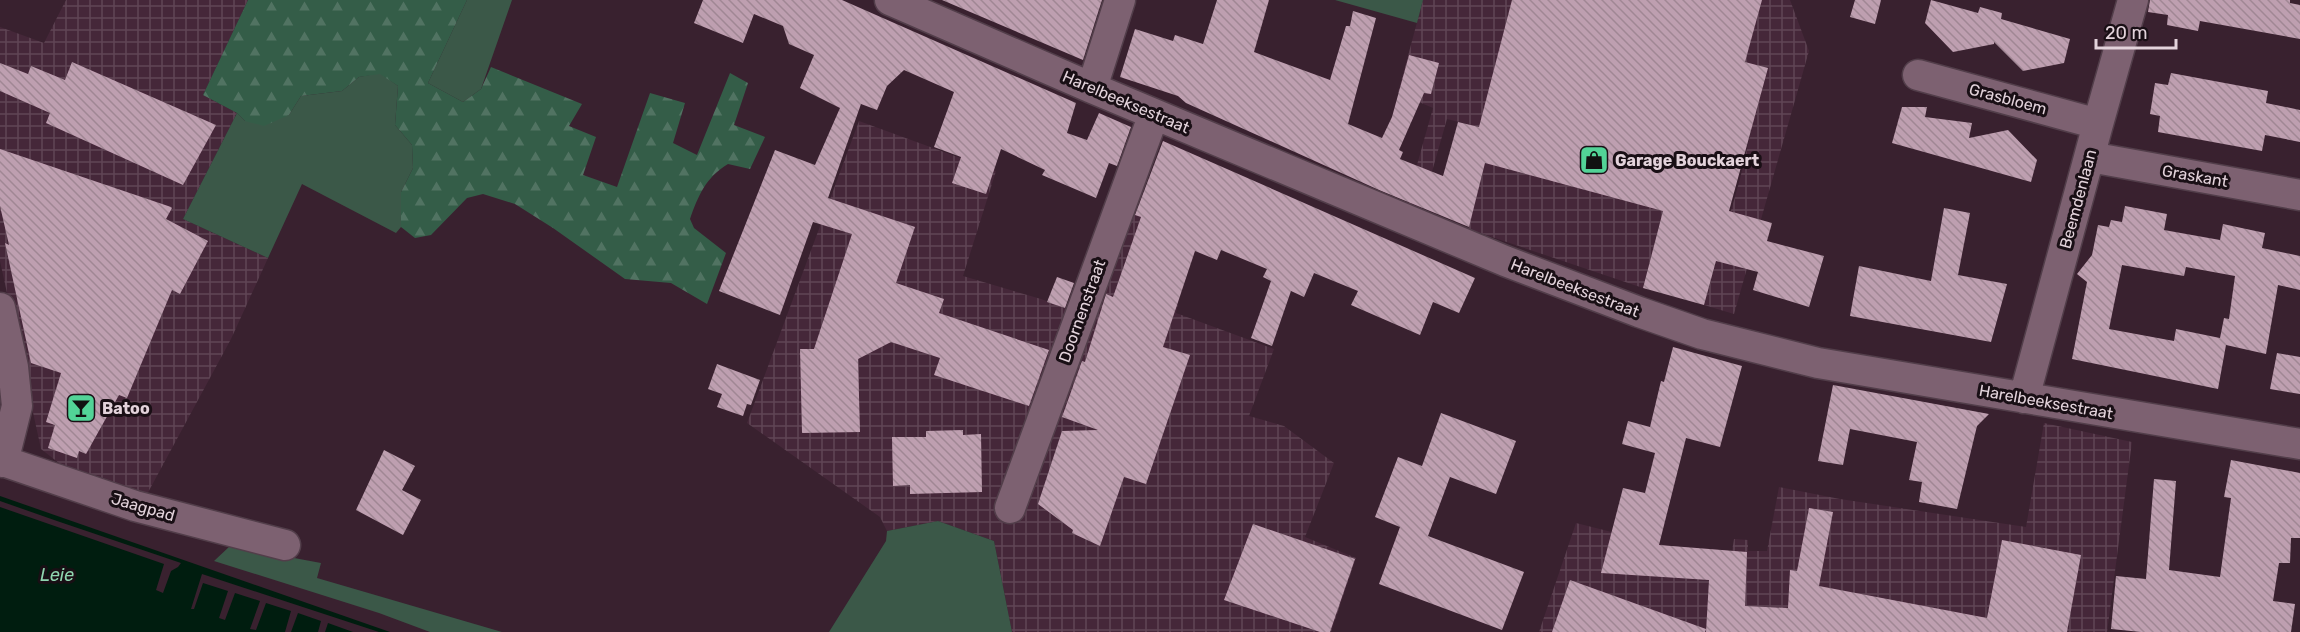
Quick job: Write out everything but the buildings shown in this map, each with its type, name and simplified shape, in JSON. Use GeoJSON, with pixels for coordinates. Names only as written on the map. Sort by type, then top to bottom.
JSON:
{"type":"FeatureCollection","features":[{"type":"Feature","properties":{"kind":"street","name":"Harelbeeksestraat"},"geometry":{"type":"LineString","coordinates":[[890,0],[1154,114],[1505,261],[1702,334],[1818,363],[2300,444]]}},
{"type":"Feature","properties":{"kind":"street"},"geometry":{"type":"LineString","coordinates":[[1092,87],[1120,0]]}},
{"type":"Feature","properties":{"kind":"street","name":"Beemdenlaan"},"geometry":{"type":"LineString","coordinates":[[2024,398],[2133,0]]}},
{"type":"Feature","properties":{"kind":"street","name":"Grasbloem"},"geometry":{"type":"LineString","coordinates":[[1918,75],[2098,124]]}},
{"type":"Feature","properties":{"kind":"street","name":"Doornenstraat"},"geometry":{"type":"LineString","coordinates":[[1010,508],[1154,114]]}},
{"type":"Feature","properties":{"kind":"street","name":"Graskant"},"geometry":{"type":"LineString","coordinates":[[2090,157],[2300,195]]}},
{"type":"Feature","properties":{"kind":"street"},"geometry":{"type":"LineString","coordinates":[[0,308],[13,367],[17,406],[2,461]]}},
{"type":"Feature","properties":{"kind":"street","name":"Jaagpad"},"geometry":{"type":"LineString","coordinates":[[2,461],[135,506],[285,545]]}},
{"type":"Feature","properties":{"kind":"shaded area"},"geometry":{"type":"Polygon","coordinates":[[[66,0],[248,0],[203,95],[237,113],[183,219],[268,258],[231,339],[145,498],[64,467],[41,449],[0,261],[0,27],[44,43],[66,0]]]}},
{"type":"Feature","properties":{"kind":"shaded area"},"geometry":{"type":"Polygon","coordinates":[[[467,0],[512,0],[481,89],[463,102],[428,83],[467,0]]]}},
{"type":"Feature","properties":{"kind":"shaded area"},"geometry":{"type":"Polygon","coordinates":[[[1335,0],[1423,0],[1417,23],[1335,0]]]}},
{"type":"Feature","properties":{"kind":"shaded area","name":"Garage Bouckaert"},"geometry":{"type":"Polygon","coordinates":[[[1423,0],[1790,0],[1809,51],[1734,314],[1704,305],[1740,179],[1752,127],[1686,229],[1660,222],[1643,288],[1468,229],[1487,156],[1479,127],[1447,119],[1421,210],[1406,204],[1433,108],[1398,93],[1423,0]]]}},
{"type":"Feature","properties":{"kind":"shaded area"},"geometry":{"type":"Polygon","coordinates":[[[380,73],[398,86],[395,125],[412,145],[413,168],[401,192],[401,227],[396,233],[302,184],[268,258],[183,219],[237,113],[245,121],[289,115],[301,96],[342,91],[359,77],[380,73]]]}},
{"type":"Feature","properties":{"kind":"shaded area"},"geometry":{"type":"Polygon","coordinates":[[[859,121],[996,171],[963,276],[1041,299],[1075,312],[1139,132],[1161,140],[1135,215],[1152,219],[1179,299],[1176,313],[1274,349],[1249,416],[1284,426],[1334,463],[1305,537],[1356,558],[1331,632],[1012,632],[994,541],[938,521],[887,531],[880,517],[747,423],[859,121]]]}},
{"type":"Feature","properties":{"kind":"shaded area"},"geometry":{"type":"Polygon","coordinates":[[[2044,423],[2132,442],[2107,632],[1539,632],[1576,523],[1667,546],[1732,551],[1734,539],[1748,540],[1748,551],[1767,551],[1779,487],[1840,499],[2026,527],[2044,423]]]}},
{"type":"Feature","properties":{"kind":"shaded area"},"geometry":{"type":"Polygon","coordinates":[[[938,521],[994,541],[1012,632],[829,632],[886,541],[887,531],[938,521]]]}},
{"type":"Feature","properties":{"kind":"shaded area"},"geometry":{"type":"Polygon","coordinates":[[[230,546],[321,563],[317,578],[502,632],[430,632],[379,613],[214,561],[230,546]]]}},
{"type":"Feature","properties":{"kind":"green space"},"geometry":{"type":"Polygon","coordinates":[[[248,0],[467,0],[428,83],[463,102],[481,89],[491,67],[582,104],[569,126],[596,137],[583,175],[617,187],[650,93],[685,103],[673,143],[697,155],[730,73],[748,83],[734,125],[765,137],[750,169],[728,164],[708,181],[690,219],[694,228],[726,253],[707,304],[671,283],[625,279],[515,204],[483,194],[467,198],[431,235],[415,238],[401,227],[401,192],[413,168],[412,145],[395,125],[398,86],[380,74],[359,77],[342,91],[301,96],[289,115],[264,126],[245,121],[237,113],[203,95],[248,0]]]}},
{"type":"Feature","properties":{"kind":"water","name":"Leie"},"geometry":{"type":"Polygon","coordinates":[[[0,496],[390,632],[0,632],[0,496]]]}},
{"type":"Feature","properties":{"kind":"pier"},"geometry":{"type":"Polygon","coordinates":[[[0,501],[181,563],[171,571],[163,593],[156,590],[164,564],[0,507],[0,501]]]}},
{"type":"Feature","properties":{"kind":"pier"},"geometry":{"type":"Polygon","coordinates":[[[202,574],[379,632],[353,632],[328,623],[325,632],[318,632],[321,621],[298,613],[291,632],[285,632],[291,611],[266,603],[256,630],[250,629],[260,601],[235,593],[225,620],[219,618],[228,591],[203,583],[194,609],[191,609],[202,574]]]}},
{"type":"Feature","properties":{"kind":"place","name":"Garage Bouckaert"},"geometry":{"type":"Point","coordinates":[1594,160]}},
{"type":"Feature","properties":{"kind":"place","name":"Batoo"},"geometry":{"type":"Point","coordinates":[81,408]}}]}
